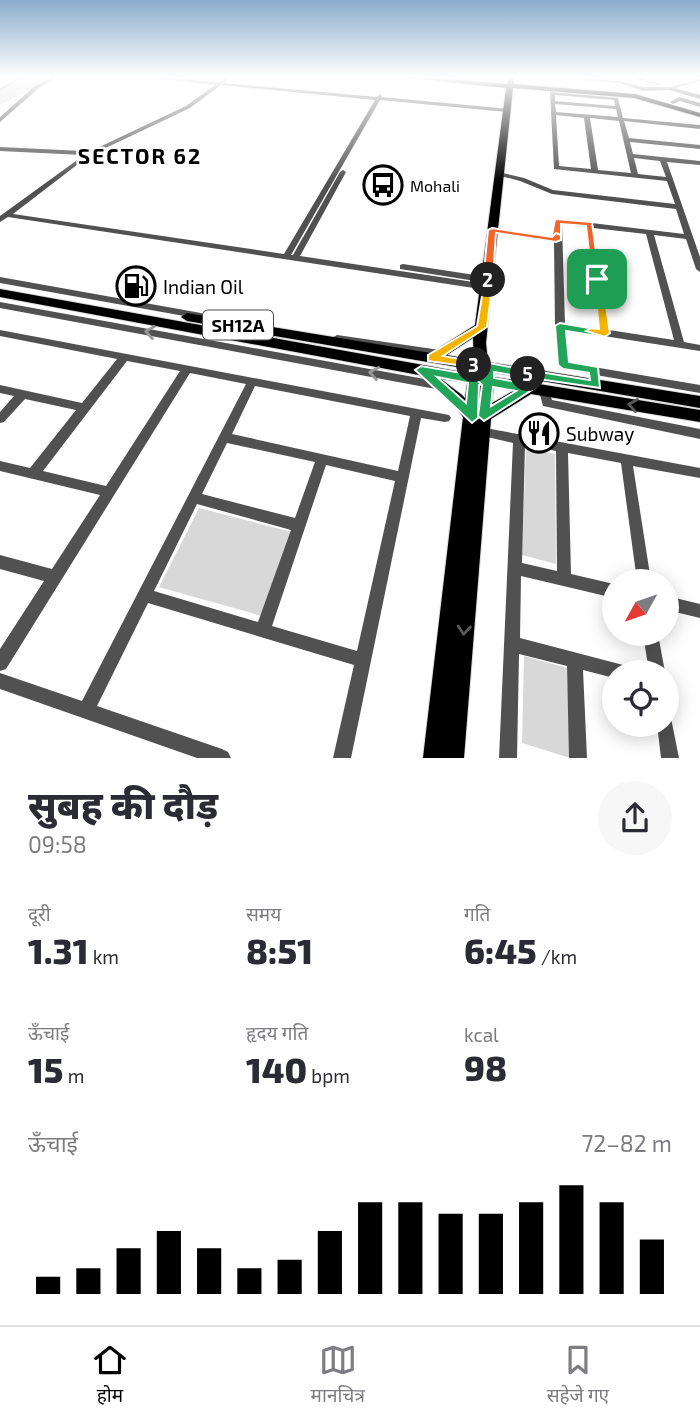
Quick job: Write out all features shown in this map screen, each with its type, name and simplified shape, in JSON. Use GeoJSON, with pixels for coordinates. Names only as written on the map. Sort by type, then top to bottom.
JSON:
{"type":"FeatureCollection","features":[{"type":"Feature","properties":{"kind":"main road"},"geometry":{"type":"LineString","coordinates":[[452,758],[481,372],[479,343],[507,112]]}},
{"type":"Feature","properties":{"kind":"main road","name":"SH12A"},"geometry":{"type":"LineString","coordinates":[[1,284],[436,356],[537,390],[700,416]]}},
{"type":"Feature","properties":{"kind":"main road","name":"SH12A"},"geometry":{"type":"LineString","coordinates":[[1,284],[421,370],[595,378],[700,402]]}},
{"type":"Feature","properties":{"kind":"main road"},"geometry":{"type":"LineString","coordinates":[[436,356],[481,327]]}},
{"type":"Feature","properties":{"kind":"main road"},"geometry":{"type":"LineString","coordinates":[[421,370],[478,417]]}},
{"type":"Feature","properties":{"kind":"main road"},"geometry":{"type":"LineString","coordinates":[[478,417],[537,390]]}},
{"type":"Feature","properties":{"kind":"main road"},"geometry":{"type":"LineString","coordinates":[[435,758],[478,417]]}},
{"type":"Feature","properties":{"kind":"street"},"geometry":{"type":"LineString","coordinates":[[6,215],[80,157],[177,112]]}},
{"type":"Feature","properties":{"kind":"street"},"geometry":{"type":"LineString","coordinates":[[293,255],[374,112]]}},
{"type":"Feature","properties":{"kind":"street"},"geometry":{"type":"LineString","coordinates":[[619,112],[635,176]]}},
{"type":"Feature","properties":{"kind":"street"},"geometry":{"type":"LineString","coordinates":[[670,179],[556,167],[554,113],[700,127]]}},
{"type":"Feature","properties":{"kind":"street"},"geometry":{"type":"LineString","coordinates":[[587,116],[595,172]]}},
{"type":"Feature","properties":{"kind":"street"},"geometry":{"type":"LineString","coordinates":[[649,122],[656,142]]}},
{"type":"Feature","properties":{"kind":"street"},"geometry":{"type":"LineString","coordinates":[[685,125],[697,146]]}},
{"type":"Feature","properties":{"kind":"street"},"geometry":{"type":"LineString","coordinates":[[626,140],[697,146]]}},
{"type":"Feature","properties":{"kind":"street"},"geometry":{"type":"LineString","coordinates":[[0,150],[80,157]]}},
{"type":"Feature","properties":{"kind":"street"},"geometry":{"type":"LineString","coordinates":[[630,156],[700,163]]}},
{"type":"Feature","properties":{"kind":"street"},"geometry":{"type":"LineString","coordinates":[[663,159],[700,267]]}},
{"type":"Feature","properties":{"kind":"street"},"geometry":{"type":"LineString","coordinates":[[499,174],[522,179],[552,192],[680,207]]}},
{"type":"Feature","properties":{"kind":"street"},"geometry":{"type":"LineString","coordinates":[[6,215],[177,237],[487,283]]}},
{"type":"Feature","properties":{"kind":"street"},"geometry":{"type":"LineString","coordinates":[[690,237],[558,221],[556,240],[560,326],[563,365],[595,378],[700,388]]}},
{"type":"Feature","properties":{"kind":"street"},"geometry":{"type":"LineString","coordinates":[[589,224],[605,333]]}},
{"type":"Feature","properties":{"kind":"street"},"geometry":{"type":"LineString","coordinates":[[492,230],[556,240]]}},
{"type":"Feature","properties":{"kind":"street"},"geometry":{"type":"LineString","coordinates":[[649,231],[680,345]]}},
{"type":"Feature","properties":{"kind":"street"},"geometry":{"type":"LineString","coordinates":[[0,305],[441,386]]}},
{"type":"Feature","properties":{"kind":"street"},"geometry":{"type":"LineString","coordinates":[[560,326],[700,348]]}},
{"type":"Feature","properties":{"kind":"street"},"geometry":{"type":"LineString","coordinates":[[0,333],[445,418]]}},
{"type":"Feature","properties":{"kind":"street"},"geometry":{"type":"LineString","coordinates":[[33,474],[124,357]]}},
{"type":"Feature","properties":{"kind":"street"},"geometry":{"type":"LineString","coordinates":[[0,663],[187,369]]}},
{"type":"Feature","properties":{"kind":"street"},"geometry":{"type":"LineString","coordinates":[[86,711],[251,382]]}},
{"type":"Feature","properties":{"kind":"street"},"geometry":{"type":"LineString","coordinates":[[0,389],[85,408]]}},
{"type":"Feature","properties":{"kind":"street"},"geometry":{"type":"LineString","coordinates":[[537,390],[547,403],[700,433]]}},
{"type":"Feature","properties":{"kind":"street"},"geometry":{"type":"LineString","coordinates":[[0,419],[23,394]]}},
{"type":"Feature","properties":{"kind":"street"},"geometry":{"type":"LineString","coordinates":[[342,758],[416,414]]}},
{"type":"Feature","properties":{"kind":"street"},"geometry":{"type":"LineString","coordinates":[[491,434],[700,473]]}},
{"type":"Feature","properties":{"kind":"street"},"geometry":{"type":"LineString","coordinates":[[224,436],[402,477]]}},
{"type":"Feature","properties":{"kind":"street"},"geometry":{"type":"LineString","coordinates":[[510,758],[519,440]]}},
{"type":"Feature","properties":{"kind":"street"},"geometry":{"type":"LineString","coordinates":[[562,447],[564,579]]}},
{"type":"Feature","properties":{"kind":"street"},"geometry":{"type":"LineString","coordinates":[[262,630],[323,459]]}},
{"type":"Feature","properties":{"kind":"street"},"geometry":{"type":"LineString","coordinates":[[626,459],[642,569]]}},
{"type":"Feature","properties":{"kind":"street"},"geometry":{"type":"LineString","coordinates":[[0,466],[109,492]]}},
{"type":"Feature","properties":{"kind":"street"},"geometry":{"type":"LineString","coordinates":[[194,498],[300,526]]}},
{"type":"Feature","properties":{"kind":"street"},"geometry":{"type":"LineString","coordinates":[[0,562],[55,577]]}},
{"type":"Feature","properties":{"kind":"street"},"geometry":{"type":"LineString","coordinates":[[515,568],[602,588]]}},
{"type":"Feature","properties":{"kind":"street"},"geometry":{"type":"LineString","coordinates":[[144,595],[362,660]]}},
{"type":"Feature","properties":{"kind":"street"},"geometry":{"type":"LineString","coordinates":[[679,606],[700,611]]}},
{"type":"Feature","properties":{"kind":"street"},"geometry":{"type":"LineString","coordinates":[[512,644],[602,667]]}},
{"type":"Feature","properties":{"kind":"street"},"geometry":{"type":"LineString","coordinates":[[575,660],[578,758]]}},
{"type":"Feature","properties":{"kind":"street"},"geometry":{"type":"LineString","coordinates":[[0,681],[222,758]]}},
{"type":"Feature","properties":{"kind":"street"},"geometry":{"type":"LineString","coordinates":[[667,737],[670,758]]}},
{"type":"Feature","properties":{"kind":"shaded area"},"geometry":{"type":"Polygon","coordinates":[[[526,448],[555,454],[556,564],[522,555],[526,448]]]}},
{"type":"Feature","properties":{"kind":"shaded area"},"geometry":{"type":"Polygon","coordinates":[[[199,508],[292,532],[262,616],[159,587],[199,508]]]}},
{"type":"Feature","properties":{"kind":"shaded area"},"geometry":{"type":"Polygon","coordinates":[[[524,656],[567,668],[570,758],[522,743],[524,656]]]}},
{"type":"Feature","properties":{"kind":"place","name":"Mohali"},"geometry":{"type":"Point","coordinates":[383,185]}},
{"type":"Feature","properties":{"kind":"place","name":"Indian Oil"},"geometry":{"type":"Point","coordinates":[136,286]}},
{"type":"Feature","properties":{"kind":"place","name":"Subway"},"geometry":{"type":"Point","coordinates":[539,433]}},
{"type":"Feature","properties":{"kind":"district","name":"SECTOR 62"},"geometry":{"type":"Point","coordinates":[140,155]}},
{"type":"Feature","properties":{"kind":"route"},"geometry":{"type":"LineString","coordinates":[[597,279],[589,224],[560,220],[557,222],[556,240],[492,230],[481,327],[432,358],[475,365],[474,379],[421,370],[457,399],[472,418],[474,379],[488,382],[529,388],[511,402],[484,416],[488,382],[489,367],[596,385],[594,370],[563,365],[560,326],[605,333],[597,279]]}}]}
